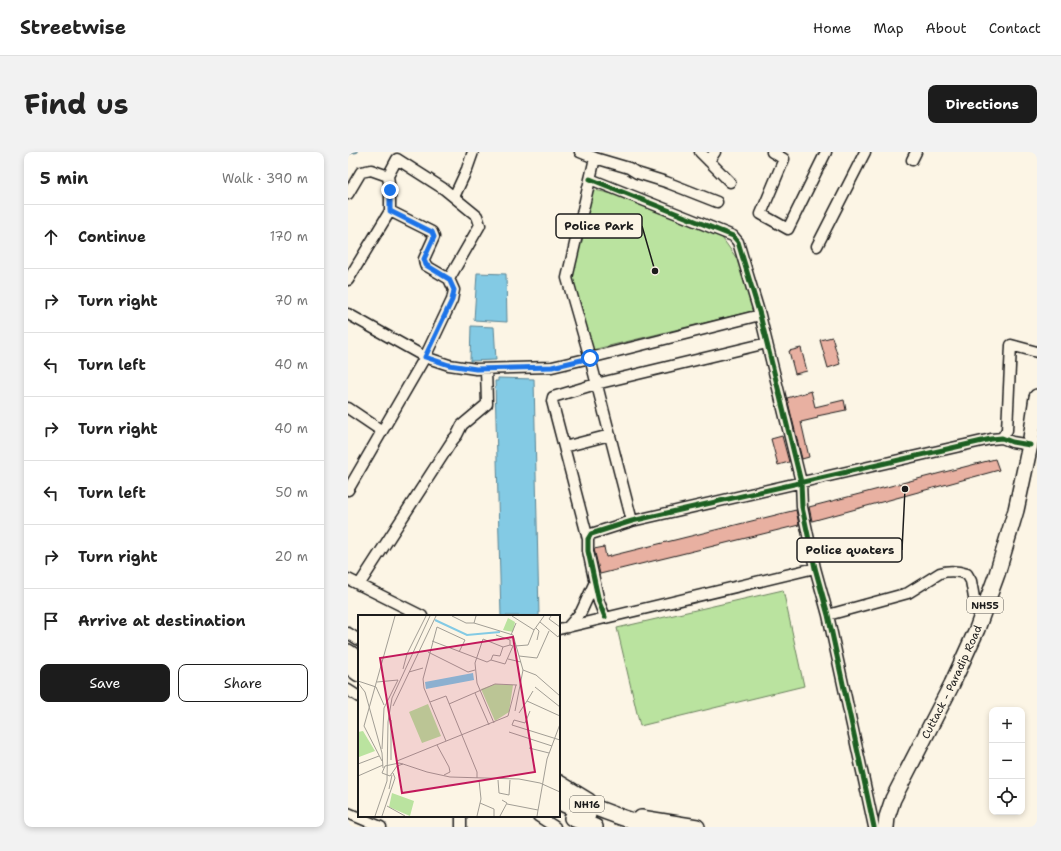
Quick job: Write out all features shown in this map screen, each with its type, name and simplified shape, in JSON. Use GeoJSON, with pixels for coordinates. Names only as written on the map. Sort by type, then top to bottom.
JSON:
{"type":"FeatureCollection","features":[{"type":"Feature","properties":{"kind":"highway","name":"Cuttack - Paradip Road"},"geometry":{"type":"LineString","coordinates":[[886,827],[892,799],[952,684],[977,629],[997,574],[1016,510],[1033,437],[1037,396]]}},
{"type":"Feature","properties":{"kind":"highway"},"geometry":{"type":"LineString","coordinates":[[348,652],[358,658]]}},
{"type":"Feature","properties":{"kind":"highway"},"geometry":{"type":"LineString","coordinates":[[348,666],[358,673]]}},
{"type":"Feature","properties":{"kind":"highway","name":"NH16"},"geometry":{"type":"LineString","coordinates":[[560,790],[619,821]]}},
{"type":"Feature","properties":{"kind":"highway"},"geometry":{"type":"LineString","coordinates":[[892,799],[898,827]]}},
{"type":"Feature","properties":{"kind":"highway","name":"NH16"},"geometry":{"type":"LineString","coordinates":[[560,802],[588,815],[653,827]]}},
{"type":"Feature","properties":{"kind":"highway"},"geometry":{"type":"LineString","coordinates":[[560,813],[595,827]]}},
{"type":"Feature","properties":{"kind":"highway"},"geometry":{"type":"LineString","coordinates":[[619,821],[646,818],[697,827]]}},
{"type":"Feature","properties":{"kind":"street"},"geometry":{"type":"LineString","coordinates":[[454,197],[473,152]]}},
{"type":"Feature","properties":{"kind":"street"},"geometry":{"type":"LineString","coordinates":[[580,152],[628,168],[637,173],[666,182],[717,202]]}},
{"type":"Feature","properties":{"kind":"street"},"geometry":{"type":"LineString","coordinates":[[700,152],[712,156],[730,182]]}},
{"type":"Feature","properties":{"kind":"street"},"geometry":{"type":"LineString","coordinates":[[772,152],[784,159],[761,214],[788,229],[826,152]]}},
{"type":"Feature","properties":{"kind":"street"},"geometry":{"type":"LineString","coordinates":[[817,246],[865,152]]}},
{"type":"Feature","properties":{"kind":"street"},"geometry":{"type":"LineString","coordinates":[[348,280],[390,211],[388,176],[397,156],[444,189],[477,216],[480,225],[449,279]]}},
{"type":"Feature","properties":{"kind":"street"},"geometry":{"type":"LineString","coordinates":[[595,158],[567,278],[590,358],[632,521]]}},
{"type":"Feature","properties":{"kind":"street"},"geometry":{"type":"LineString","coordinates":[[348,194],[361,172],[371,170],[388,176]]}},
{"type":"Feature","properties":{"kind":"street"},"geometry":{"type":"LineString","coordinates":[[590,179],[733,236],[738,242],[760,315],[801,482],[802,507],[815,568],[828,614],[874,827]]}},
{"type":"Feature","properties":{"kind":"street"},"geometry":{"type":"LineString","coordinates":[[348,490],[425,357],[452,300],[454,290],[449,279],[426,265],[424,259],[434,237],[432,232],[390,211]]}},
{"type":"Feature","properties":{"kind":"street"},"geometry":{"type":"LineString","coordinates":[[348,314],[425,357],[449,365],[476,369],[552,367],[760,315]]}},
{"type":"Feature","properties":{"kind":"street"},"geometry":{"type":"LineString","coordinates":[[605,617],[594,584],[588,551],[588,539],[552,401],[553,397],[596,384],[767,343]]}},
{"type":"Feature","properties":{"kind":"street"},"geometry":{"type":"LineString","coordinates":[[1002,438],[1007,430],[1011,346],[1037,352]]}},
{"type":"Feature","properties":{"kind":"street"},"geometry":{"type":"LineString","coordinates":[[359,585],[457,435],[462,425],[487,404],[486,369]]}},
{"type":"Feature","properties":{"kind":"street"},"geometry":{"type":"LineString","coordinates":[[348,408],[382,431]]}},
{"type":"Feature","properties":{"kind":"street"},"geometry":{"type":"LineString","coordinates":[[564,447],[610,435]]}},
{"type":"Feature","properties":{"kind":"street"},"geometry":{"type":"LineString","coordinates":[[588,539],[591,534],[632,521],[991,438],[1002,438],[1012,442],[1033,437]]}},
{"type":"Feature","properties":{"kind":"street"},"geometry":{"type":"LineString","coordinates":[[564,628],[815,568]]}},
{"type":"Feature","properties":{"kind":"street"},"geometry":{"type":"LineString","coordinates":[[828,614],[908,593],[945,571],[957,571],[968,574],[971,581],[974,598],[984,610]]}},
{"type":"Feature","properties":{"kind":"street"},"geometry":{"type":"LineString","coordinates":[[348,579],[420,615]]}},
{"type":"Feature","properties":{"kind":"street"},"geometry":{"type":"LineString","coordinates":[[564,628],[581,612],[594,584]]}},
{"type":"Feature","properties":{"kind":"street"},"geometry":{"type":"LineString","coordinates":[[348,633],[358,639]]}},
{"type":"Feature","properties":{"kind":"street"},"geometry":{"type":"LineString","coordinates":[[348,690],[358,696]]}},
{"type":"Feature","properties":{"kind":"street"},"geometry":{"type":"LineString","coordinates":[[560,781],[619,821]]}},
{"type":"Feature","properties":{"kind":"street"},"geometry":{"type":"LineString","coordinates":[[348,813],[381,827]]}},
{"type":"Feature","properties":{"kind":"street"},"geometry":{"type":"LineString","coordinates":[[540,817],[555,827]]}},
{"type":"Feature","properties":{"kind":"green space"},"geometry":{"type":"Polygon","coordinates":[[[590,189],[622,196],[718,232],[740,263],[753,311],[584,352],[567,280],[590,189]]]}},
{"type":"Feature","properties":{"kind":"green space"},"geometry":{"type":"Polygon","coordinates":[[[783,590],[804,686],[640,726],[617,628],[783,590]]]}},
{"type":"Feature","properties":{"kind":"water"},"geometry":{"type":"Polygon","coordinates":[[[477,273],[506,274],[507,322],[474,320],[477,273]]]}},
{"type":"Feature","properties":{"kind":"water"},"geometry":{"type":"Polygon","coordinates":[[[471,326],[494,327],[496,360],[470,361],[471,326]]]}},
{"type":"Feature","properties":{"kind":"water"},"geometry":{"type":"Polygon","coordinates":[[[498,378],[534,379],[539,615],[501,615],[495,381],[498,381],[498,378]]]}},
{"type":"Feature","properties":{"kind":"building"},"geometry":{"type":"Polygon","coordinates":[[[832,337],[840,364],[828,368],[820,340],[832,337]]]}},
{"type":"Feature","properties":{"kind":"building"},"geometry":{"type":"Polygon","coordinates":[[[801,348],[807,371],[795,374],[789,351],[801,348]]]}},
{"type":"Feature","properties":{"kind":"building"},"geometry":{"type":"Polygon","coordinates":[[[811,391],[815,407],[844,400],[846,410],[817,416],[818,418],[801,422],[809,457],[802,459],[787,398],[811,391]]]}},
{"type":"Feature","properties":{"kind":"building"},"geometry":{"type":"Polygon","coordinates":[[[782,436],[789,462],[778,465],[771,439],[782,436]]]}},
{"type":"Feature","properties":{"kind":"building"},"geometry":{"type":"Polygon","coordinates":[[[995,459],[999,470],[812,521],[809,507],[995,459]]]}},
{"type":"Feature","properties":{"kind":"building"},"geometry":{"type":"Polygon","coordinates":[[[796,510],[799,525],[600,574],[594,549],[604,547],[606,557],[796,510]]]}},
{"type":"Feature","properties":{"kind":"waterway"},"geometry":{"type":"LineString","coordinates":[[348,155],[357,152]]}},
{"type":"Feature","properties":{"kind":"cycle path"},"geometry":{"type":"LineString","coordinates":[[590,179],[733,236],[738,242],[760,315],[801,482],[802,507],[815,568],[828,615],[874,827]]}},
{"type":"Feature","properties":{"kind":"cycle path"},"geometry":{"type":"LineString","coordinates":[[605,617],[599,602],[588,551],[588,539],[591,534],[632,521],[991,439],[1002,438],[1012,442],[1030,445]]}},
{"type":"Feature","properties":{"kind":"place","name":"Police Park"},"geometry":{"type":"Point","coordinates":[655,271]}},
{"type":"Feature","properties":{"kind":"place","name":"Police quaters"},"geometry":{"type":"Point","coordinates":[905,489]}},
{"type":"Feature","properties":{"kind":"route"},"geometry":{"type":"LineString","coordinates":[[390,190],[390,211],[432,232],[434,237],[424,259],[426,265],[449,279],[454,290],[452,300],[425,357],[449,365],[476,369],[552,367],[590,358]]}}]}
